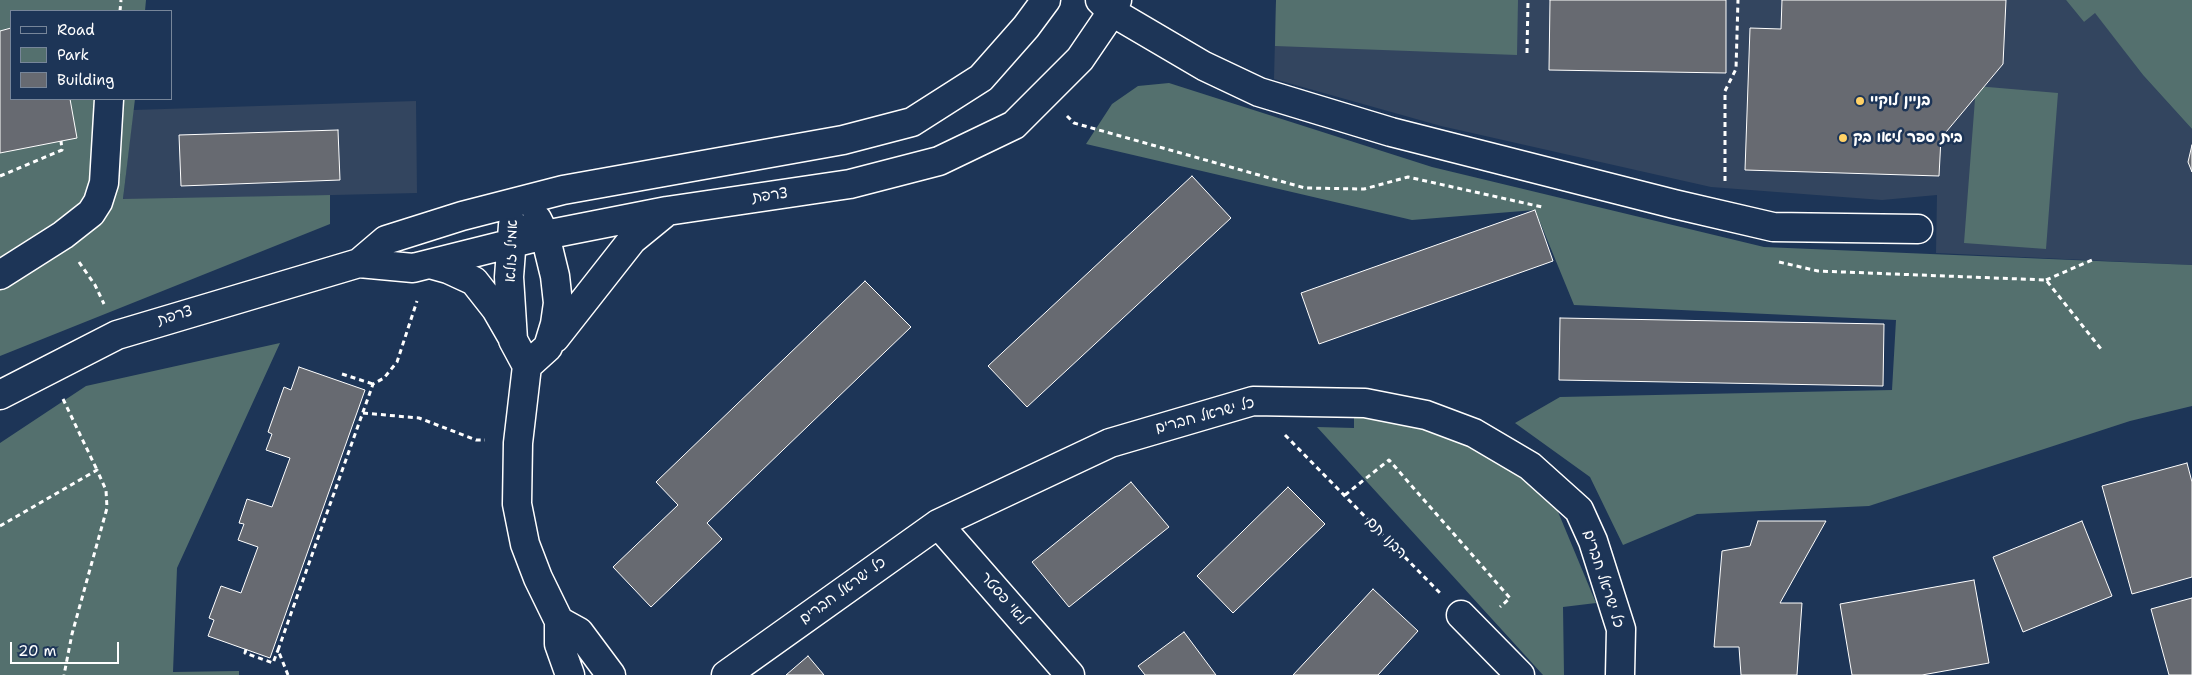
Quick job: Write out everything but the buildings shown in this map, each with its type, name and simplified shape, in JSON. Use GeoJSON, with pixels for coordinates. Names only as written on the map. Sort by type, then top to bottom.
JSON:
{"type":"FeatureCollection","features":[{"type":"Feature","properties":{"kind":"street","name":"צרפת"},"geometry":{"type":"LineString","coordinates":[[0,395],[117,335],[359,262],[386,240],[563,190],[843,140],[912,122],[981,78],[1026,27],[1046,0]]}},
{"type":"Feature","properties":{"kind":"street","name":"צרפת"},"geometry":{"type":"LineString","coordinates":[[359,262],[413,268],[545,235],[667,211],[850,184],[939,161],[1014,125],[1080,59],[1109,4]]}},
{"type":"Feature","properties":{"kind":"street"},"geometry":{"type":"LineString","coordinates":[[1109,4],[1204,66],[1259,92],[1391,132],[1726,217],[1773,227],[1918,229]]}},
{"type":"Feature","properties":{"kind":"street"},"geometry":{"type":"LineString","coordinates":[[0,275],[63,235],[91,214],[98,202],[104,182],[109,100]]}},
{"type":"Feature","properties":{"kind":"street","name":"אמיל זולא"},"geometry":{"type":"LineString","coordinates":[[520,201],[531,209],[545,235],[556,276],[558,302],[556,324],[548,347],[527,366],[513,340],[509,277],[514,212],[520,201]]}},
{"type":"Feature","properties":{"kind":"street"},"geometry":{"type":"LineString","coordinates":[[548,347],[632,240],[667,211]]}},
{"type":"Feature","properties":{"kind":"street"},"geometry":{"type":"LineString","coordinates":[[430,264],[448,269],[474,281],[496,309],[513,340]]}},
{"type":"Feature","properties":{"kind":"street"},"geometry":{"type":"LineString","coordinates":[[527,366],[518,443],[517,504],[525,544],[538,578],[559,621],[558,644],[570,675]]}},
{"type":"Feature","properties":{"kind":"street","name":"כל ישראל חברים"},"geometry":{"type":"LineString","coordinates":[[726,675],[938,524],[1110,443],[1253,401],[1365,403],[1426,415],[1474,433],[1530,466],[1579,510],[1594,541],[1621,629],[1620,675]]}},
{"type":"Feature","properties":{"kind":"street","name":"לואי פסטר"},"geometry":{"type":"LineString","coordinates":[[938,524],[1070,675]]}},
{"type":"Feature","properties":{"kind":"street"},"geometry":{"type":"LineString","coordinates":[[559,621],[578,632],[611,675]]}},
{"type":"Feature","properties":{"kind":"street"},"geometry":{"type":"LineString","coordinates":[[1469,622],[1520,675]]}},
{"type":"Feature","properties":{"kind":"path"},"geometry":{"type":"LineString","coordinates":[[1527,53],[1528,0]]}},
{"type":"Feature","properties":{"kind":"path"},"geometry":{"type":"LineString","coordinates":[[1726,217],[1725,91],[1736,69],[1738,0]]}},
{"type":"Feature","properties":{"kind":"path"},"geometry":{"type":"LineString","coordinates":[[1043,96],[1074,122],[1305,188],[1364,189],[1408,177],[1544,208]]}},
{"type":"Feature","properties":{"kind":"path"},"geometry":{"type":"LineString","coordinates":[[0,176],[62,150],[60,141]]}},
{"type":"Feature","properties":{"kind":"path"},"geometry":{"type":"LineString","coordinates":[[1771,260],[1818,271],[2046,280],[2092,260]]}},
{"type":"Feature","properties":{"kind":"path"},"geometry":{"type":"LineString","coordinates":[[82,267],[95,285]]}},
{"type":"Feature","properties":{"kind":"path"},"geometry":{"type":"LineString","coordinates":[[2046,280],[2101,349]]}},
{"type":"Feature","properties":{"kind":"path"},"geometry":{"type":"LineString","coordinates":[[246,649],[245,653],[274,663],[373,384],[384,378],[397,362],[415,307]]}},
{"type":"Feature","properties":{"kind":"path"},"geometry":{"type":"LineString","coordinates":[[342,374],[373,384]]}},
{"type":"Feature","properties":{"kind":"path","name":"רבנו תם"},"geometry":{"type":"LineString","coordinates":[[1253,401],[1469,622]]}},
{"type":"Feature","properties":{"kind":"path"},"geometry":{"type":"LineString","coordinates":[[64,675],[72,634],[107,508],[106,490],[69,412]]}},
{"type":"Feature","properties":{"kind":"path"},"geometry":{"type":"LineString","coordinates":[[362,413],[419,418],[476,440]]}},
{"type":"Feature","properties":{"kind":"path"},"geometry":{"type":"LineString","coordinates":[[351,428],[357,430]]}},
{"type":"Feature","properties":{"kind":"path"},"geometry":{"type":"LineString","coordinates":[[1345,495],[1389,460],[1510,598],[1469,622]]}},
{"type":"Feature","properties":{"kind":"path"},"geometry":{"type":"LineString","coordinates":[[0,526],[97,470]]}},
{"type":"Feature","properties":{"kind":"path"},"geometry":{"type":"LineString","coordinates":[[321,514],[326,515]]}},
{"type":"Feature","properties":{"kind":"path"},"geometry":{"type":"LineString","coordinates":[[290,602],[294,604]]}},
{"type":"Feature","properties":{"kind":"path"},"geometry":{"type":"LineString","coordinates":[[278,650],[288,675]]}},
{"type":"Feature","properties":{"kind":"shaded area","name":"בית ספר ליאו בק"},"geometry":{"type":"Polygon","coordinates":[[[1276,0],[2066,0],[2084,22],[2095,12],[2143,75],[2192,129],[2192,265],[1936,253],[1937,195],[1882,200],[1711,187],[1441,126],[1274,79],[1276,0]]]}},
{"type":"Feature","properties":{"kind":"shaded area"},"geometry":{"type":"Polygon","coordinates":[[[416,101],[417,193],[123,200],[133,110],[416,101]]]}},
{"type":"Feature","properties":{"kind":"green space"},"geometry":{"type":"Polygon","coordinates":[[[0,0],[146,0],[145,10],[10,10],[10,100],[135,100],[123,199],[330,195],[330,224],[0,356],[0,0]]]}},
{"type":"Feature","properties":{"kind":"green space"},"geometry":{"type":"Polygon","coordinates":[[[1276,0],[1518,0],[1517,55],[1275,46],[1276,0]]]}},
{"type":"Feature","properties":{"kind":"green space"},"geometry":{"type":"Polygon","coordinates":[[[2066,0],[2192,0],[2192,129],[2143,75],[2095,13],[2084,22],[2066,0]]]}},
{"type":"Feature","properties":{"kind":"green space"},"geometry":{"type":"Polygon","coordinates":[[[1169,83],[1432,167],[1764,247],[2192,265],[2192,406],[2130,421],[1869,506],[1697,514],[1623,545],[1590,477],[1515,423],[1560,397],[1892,390],[1896,320],[1574,305],[1535,210],[1412,220],[1086,144],[1112,104],[1138,86],[1169,83]]]}},
{"type":"Feature","properties":{"kind":"green space"},"geometry":{"type":"Polygon","coordinates":[[[1976,86],[2058,93],[2046,249],[1964,243],[1976,86]]]}},
{"type":"Feature","properties":{"kind":"green space"},"geometry":{"type":"Polygon","coordinates":[[[280,343],[177,568],[173,672],[239,671],[239,675],[0,675],[0,443],[86,386],[280,343]]]}},
{"type":"Feature","properties":{"kind":"green space"},"geometry":{"type":"Polygon","coordinates":[[[1354,412],[1430,423],[1502,462],[1556,507],[1596,603],[1563,607],[1564,675],[1543,675],[1317,427],[1354,428],[1354,412]]]}},
{"type":"Feature","properties":{"kind":"place","name":"בניין לוקיי"},"geometry":{"type":"Point","coordinates":[1860,101]}},
{"type":"Feature","properties":{"kind":"place","name":"בית ספר ליאו בק"},"geometry":{"type":"Point","coordinates":[1843,138]}}]}
